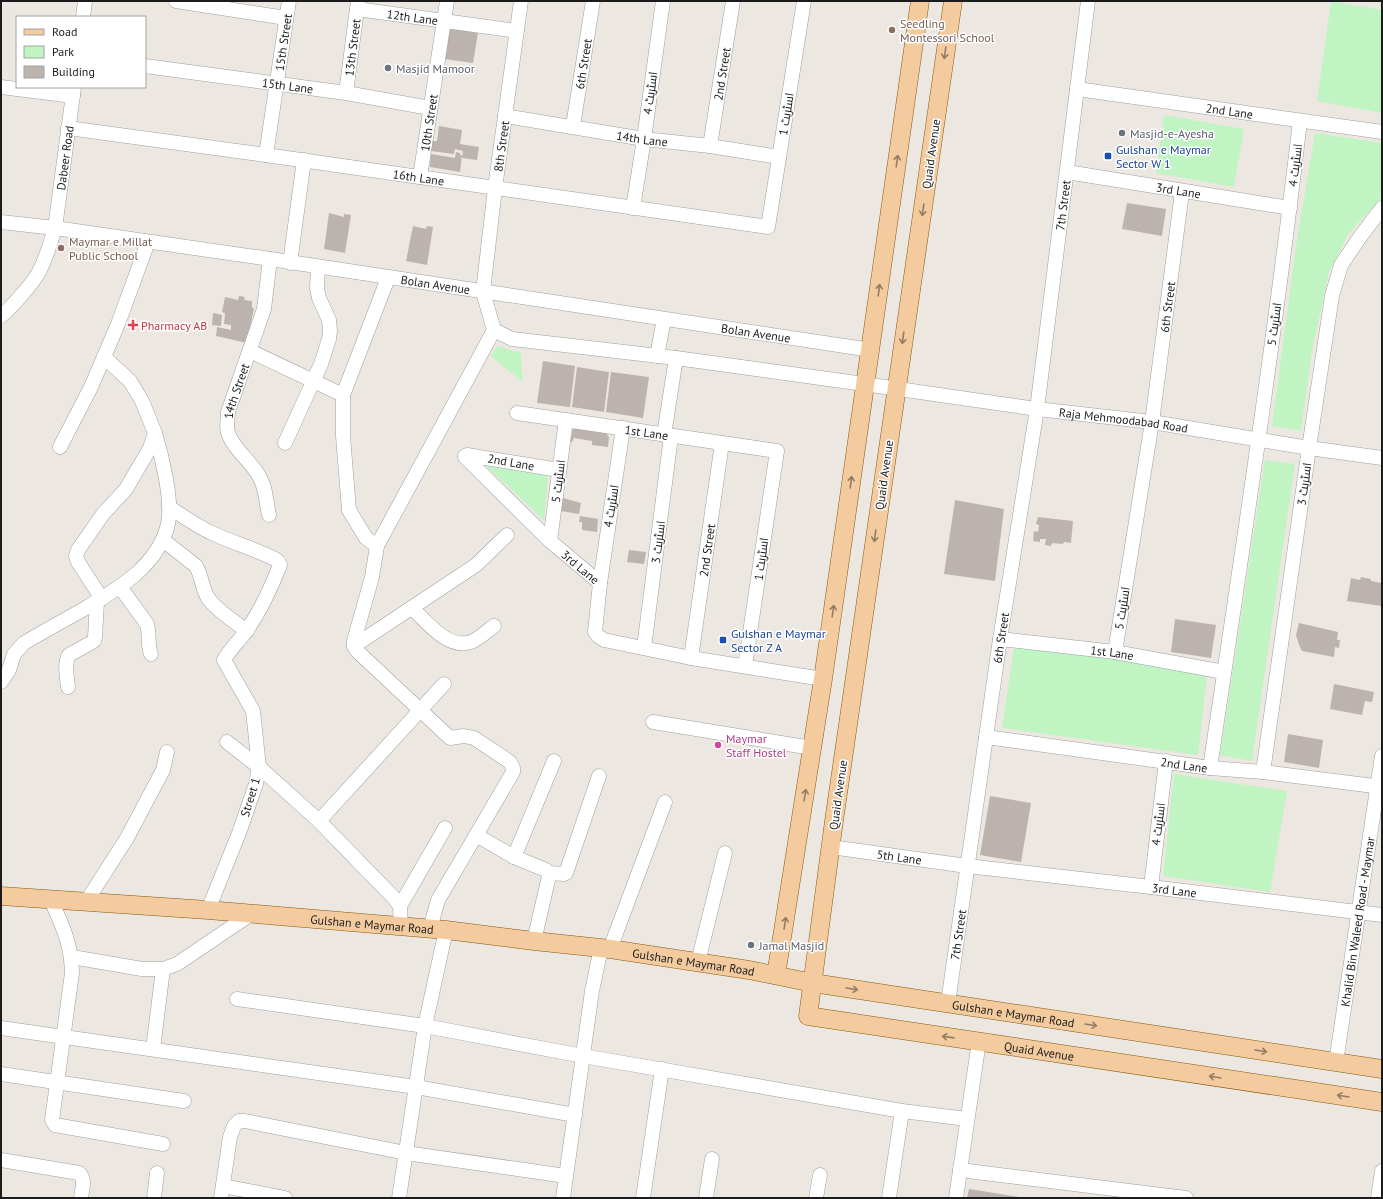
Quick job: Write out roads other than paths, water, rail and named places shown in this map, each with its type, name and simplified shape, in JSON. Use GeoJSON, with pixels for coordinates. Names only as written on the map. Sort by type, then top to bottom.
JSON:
{"type":"FeatureCollection","features":[{"type":"Feature","properties":{"kind":"main road"},"geometry":{"type":"LineString","coordinates":[[776,976],[823,679],[920,1]]}},
{"type":"Feature","properties":{"kind":"main road","name":"Quaid Avenue"},"geometry":{"type":"LineString","coordinates":[[953,1],[896,389],[808,1016],[1382,1102]]}},
{"type":"Feature","properties":{"kind":"main road","name":"Gulshan e Maymar Road"},"geometry":{"type":"LineString","coordinates":[[1,896],[208,910],[438,930],[605,949],[698,962],[813,983],[1382,1069]]}},
{"type":"Feature","properties":{"kind":"street"},"geometry":{"type":"LineString","coordinates":[[83,16],[85,1]]}},
{"type":"Feature","properties":{"kind":"street"},"geometry":{"type":"LineString","coordinates":[[176,1],[286,18]]}},
{"type":"Feature","properties":{"kind":"street","name":"15th Street"},"geometry":{"type":"LineString","coordinates":[[266,155],[289,1]]}},
{"type":"Feature","properties":{"kind":"street","name":"10th Street"},"geometry":{"type":"LineString","coordinates":[[420,177],[447,1]]}},
{"type":"Feature","properties":{"kind":"street","name":"8th Street"},"geometry":{"type":"LineString","coordinates":[[483,292],[495,188],[521,1]]}},
{"type":"Feature","properties":{"kind":"street","name":"6th Street"},"geometry":{"type":"LineString","coordinates":[[573,126],[593,1]]}},
{"type":"Feature","properties":{"kind":"street","name":"اسٹریٹ 4"},"geometry":{"type":"LineString","coordinates":[[633,208],[663,1]]}},
{"type":"Feature","properties":{"kind":"street","name":"2nd Street"},"geometry":{"type":"LineString","coordinates":[[710,146],[733,1]]}},
{"type":"Feature","properties":{"kind":"street","name":"اسٹریٹ 1"},"geometry":{"type":"LineString","coordinates":[[768,227],[804,1]]}},
{"type":"Feature","properties":{"kind":"street","name":"7th Street"},"geometry":{"type":"LineString","coordinates":[[1037,409],[1088,1]]}},
{"type":"Feature","properties":{"kind":"street","name":"12th Lane"},"geometry":{"type":"LineString","coordinates":[[357,5],[444,21],[517,32]]}},
{"type":"Feature","properties":{"kind":"street","name":"13th Street"},"geometry":{"type":"LineString","coordinates":[[346,93],[357,5]]}},
{"type":"Feature","properties":{"kind":"street","name":"15th Lane"},"geometry":{"type":"LineString","coordinates":[[146,66],[346,93],[430,108]]}},
{"type":"Feature","properties":{"kind":"street"},"geometry":{"type":"LineString","coordinates":[[1,87],[73,92]]}},
{"type":"Feature","properties":{"kind":"street","name":"2nd Lane"},"geometry":{"type":"LineString","coordinates":[[1077,90],[1382,132]]}},
{"type":"Feature","properties":{"kind":"street","name":"Dabeer Road"},"geometry":{"type":"LineString","coordinates":[[1,316],[10,310],[39,273],[55,228],[73,92]]}},
{"type":"Feature","properties":{"kind":"street","name":"14th Lane"},"geometry":{"type":"LineString","coordinates":[[505,116],[573,126],[644,139],[710,146],[779,157]]}},
{"type":"Feature","properties":{"kind":"street","name":"اسٹریٹ 4"},"geometry":{"type":"LineString","coordinates":[[1290,208],[1300,121]]}},
{"type":"Feature","properties":{"kind":"street","name":"16th Lane"},"geometry":{"type":"LineString","coordinates":[[68,128],[304,160],[768,227]]}},
{"type":"Feature","properties":{"kind":"street"},"geometry":{"type":"LineString","coordinates":[[290,263],[304,160]]}},
{"type":"Feature","properties":{"kind":"street","name":"3rd Lane"},"geometry":{"type":"LineString","coordinates":[[1067,172],[1182,192],[1290,208]]}},
{"type":"Feature","properties":{"kind":"street","name":"6th Street"},"geometry":{"type":"LineString","coordinates":[[1152,422],[1182,192]]}},
{"type":"Feature","properties":{"kind":"street","name":"اسٹریٹ 5"},"geometry":{"type":"LineString","coordinates":[[1258,440],[1290,208]]}},
{"type":"Feature","properties":{"kind":"street","name":"اسٹریٹ 3"},"geometry":{"type":"LineString","coordinates":[[1263,772],[1308,448],[1332,296],[1341,265],[1382,208]]}},
{"type":"Feature","properties":{"kind":"street","name":"Bolan Avenue"},"geometry":{"type":"LineString","coordinates":[[1,222],[55,228],[270,259],[871,350]]}},
{"type":"Feature","properties":{"kind":"street"},"geometry":{"type":"LineString","coordinates":[[60,446],[91,387],[104,357],[118,324],[148,242]]}},
{"type":"Feature","properties":{"kind":"street","name":"14th Street"},"geometry":{"type":"LineString","coordinates":[[268,515],[264,486],[259,476],[232,441],[228,434],[227,428],[228,412],[240,374],[250,351],[264,309],[270,259]]}},
{"type":"Feature","properties":{"kind":"street"},"geometry":{"type":"LineString","coordinates":[[285,443],[325,356],[330,331],[329,320],[318,294],[318,267]]}},
{"type":"Feature","properties":{"kind":"street"},"geometry":{"type":"LineString","coordinates":[[377,546],[366,538],[349,510],[343,436],[343,395],[388,278]]}},
{"type":"Feature","properties":{"kind":"street"},"geometry":{"type":"LineString","coordinates":[[399,1198],[438,930],[438,900],[513,772],[513,768],[510,762],[474,738],[464,736],[450,738],[421,709],[357,651],[354,646],[354,641],[372,577],[377,546],[494,330],[483,292]]}},
{"type":"Feature","properties":{"kind":"street"},"geometry":{"type":"LineString","coordinates":[[657,356],[664,319]]}},
{"type":"Feature","properties":{"kind":"street"},"geometry":{"type":"LineString","coordinates":[[494,330],[512,339],[676,358],[864,384]]}},
{"type":"Feature","properties":{"kind":"street"},"geometry":{"type":"LineString","coordinates":[[250,351],[343,395]]}},
{"type":"Feature","properties":{"kind":"street"},"geometry":{"type":"LineString","coordinates":[[1,682],[9,670],[14,654],[24,643],[120,588],[153,556],[163,540],[168,523],[169,507],[162,457],[155,433],[142,401],[130,381],[104,357]]}},
{"type":"Feature","properties":{"kind":"street","name":"اسٹریٹ 3"},"geometry":{"type":"LineString","coordinates":[[644,648],[676,358]]}},
{"type":"Feature","properties":{"kind":"street","name":"Raja Mehmoodabad Road"},"geometry":{"type":"LineString","coordinates":[[864,384],[1037,409],[1152,422],[1308,448],[1382,458]]}},
{"type":"Feature","properties":{"kind":"street","name":"6th Street"},"geometry":{"type":"LineString","coordinates":[[967,866],[1000,638],[1037,409]]}},
{"type":"Feature","properties":{"kind":"street","name":"1st Lane"},"geometry":{"type":"LineString","coordinates":[[518,413],[777,451]]}},
{"type":"Feature","properties":{"kind":"street","name":"اسٹریٹ 5"},"geometry":{"type":"LineString","coordinates":[[550,541],[566,420]]}},
{"type":"Feature","properties":{"kind":"street","name":"اسٹریٹ 5"},"geometry":{"type":"LineString","coordinates":[[1115,652],[1152,422]]}},
{"type":"Feature","properties":{"kind":"street","name":"اسٹریٹ 4"},"geometry":{"type":"LineString","coordinates":[[600,583],[623,428]]}},
{"type":"Feature","properties":{"kind":"street"},"geometry":{"type":"LineString","coordinates":[[68,687],[67,658],[69,654],[94,641],[99,600],[78,562],[76,556],[78,550],[103,514],[126,489],[150,448],[155,433]]}},
{"type":"Feature","properties":{"kind":"street"},"geometry":{"type":"LineString","coordinates":[[1210,768],[1258,440]]}},
{"type":"Feature","properties":{"kind":"street","name":"2nd Street"},"geometry":{"type":"LineString","coordinates":[[691,658],[722,443]]}},
{"type":"Feature","properties":{"kind":"street","name":"اسٹریٹ 1"},"geometry":{"type":"LineString","coordinates":[[745,666],[777,451]]}},
{"type":"Feature","properties":{"kind":"street","name":"2nd Lane"},"geometry":{"type":"LineString","coordinates":[[465,457],[467,455],[559,470]]}},
{"type":"Feature","properties":{"kind":"street","name":"3rd Lane"},"geometry":{"type":"LineString","coordinates":[[465,457],[550,541],[600,583],[595,632],[604,640],[691,658],[823,679]]}},
{"type":"Feature","properties":{"kind":"street"},"geometry":{"type":"LineString","coordinates":[[163,540],[196,566],[205,592],[212,604],[247,631],[269,592],[280,566],[278,561],[262,552],[214,534],[169,507]]}},
{"type":"Feature","properties":{"kind":"street"},"geometry":{"type":"LineString","coordinates":[[354,646],[476,565],[507,535]]}},
{"type":"Feature","properties":{"kind":"street"},"geometry":{"type":"LineString","coordinates":[[120,588],[149,628],[148,648],[151,654]]}},
{"type":"Feature","properties":{"kind":"street"},"geometry":{"type":"LineString","coordinates":[[412,608],[441,635],[455,643],[463,644],[473,641],[494,626]]}},
{"type":"Feature","properties":{"kind":"street","name":"Street 1"},"geometry":{"type":"LineString","coordinates":[[208,910],[239,833],[256,784],[259,767],[253,711],[224,662],[224,658],[247,631]]}},
{"type":"Feature","properties":{"kind":"street","name":"1st Lane"},"geometry":{"type":"LineString","coordinates":[[1000,638],[1115,652],[1224,672]]}},
{"type":"Feature","properties":{"kind":"street"},"geometry":{"type":"LineString","coordinates":[[319,821],[444,684]]}},
{"type":"Feature","properties":{"kind":"street"},"geometry":{"type":"LineString","coordinates":[[653,722],[812,748]]}},
{"type":"Feature","properties":{"kind":"street","name":"2nd Lane"},"geometry":{"type":"LineString","coordinates":[[986,737],[1210,768],[1263,772],[1380,787]]}},
{"type":"Feature","properties":{"kind":"street"},"geometry":{"type":"LineString","coordinates":[[227,742],[259,767],[319,821],[400,906]]}},
{"type":"Feature","properties":{"kind":"street"},"geometry":{"type":"LineString","coordinates":[[86,902],[127,838],[162,770],[167,752]]}},
{"type":"Feature","properties":{"kind":"street","name":"Khalid Bin Waleed Road - Maymar"},"geometry":{"type":"LineString","coordinates":[[1336,1062],[1358,912],[1380,787],[1382,756]]}},
{"type":"Feature","properties":{"kind":"street"},"geometry":{"type":"LineString","coordinates":[[514,857],[554,761]]}},
{"type":"Feature","properties":{"kind":"street","name":"اسٹریٹ 4"},"geometry":{"type":"LineString","coordinates":[[1151,887],[1166,761]]}},
{"type":"Feature","properties":{"kind":"street"},"geometry":{"type":"LineString","coordinates":[[476,835],[514,857],[549,872],[562,875],[566,873],[599,776]]}},
{"type":"Feature","properties":{"kind":"street"},"geometry":{"type":"LineString","coordinates":[[563,1198],[592,991],[605,949],[665,802]]}},
{"type":"Feature","properties":{"kind":"street"},"geometry":{"type":"LineString","coordinates":[[401,927],[400,906],[445,828]]}},
{"type":"Feature","properties":{"kind":"street","name":"5th Lane"},"geometry":{"type":"LineString","coordinates":[[831,847],[967,866]]}},
{"type":"Feature","properties":{"kind":"street"},"geometry":{"type":"LineString","coordinates":[[698,962],[725,853]]}},
{"type":"Feature","properties":{"kind":"street","name":"7th Street"},"geometry":{"type":"LineString","coordinates":[[948,1003],[967,866]]}},
{"type":"Feature","properties":{"kind":"street","name":"3rd Lane"},"geometry":{"type":"LineString","coordinates":[[967,866],[1382,915]]}},
{"type":"Feature","properties":{"kind":"street"},"geometry":{"type":"LineString","coordinates":[[534,942],[550,876],[549,872]]}},
{"type":"Feature","properties":{"kind":"street"},"geometry":{"type":"LineString","coordinates":[[51,900],[68,940],[72,956],[72,973],[52,1120],[55,1125],[163,1144]]}},
{"type":"Feature","properties":{"kind":"street"},"geometry":{"type":"LineString","coordinates":[[72,956],[142,969],[163,969],[177,964],[251,914]]}},
{"type":"Feature","properties":{"kind":"street"},"geometry":{"type":"LineString","coordinates":[[153,1049],[163,969]]}},
{"type":"Feature","properties":{"kind":"street"},"geometry":{"type":"LineString","coordinates":[[237,999],[425,1026],[583,1056],[902,1111],[967,1119]]}},
{"type":"Feature","properties":{"kind":"street"},"geometry":{"type":"LineString","coordinates":[[1,1028],[416,1087],[575,1115]]}},
{"type":"Feature","properties":{"kind":"street"},"geometry":{"type":"LineString","coordinates":[[956,1198],[979,1041]]}},
{"type":"Feature","properties":{"kind":"street"},"geometry":{"type":"LineString","coordinates":[[644,1198],[662,1069]]}},
{"type":"Feature","properties":{"kind":"street"},"geometry":{"type":"LineString","coordinates":[[1,1074],[184,1101]]}},
{"type":"Feature","properties":{"kind":"street"},"geometry":{"type":"LineString","coordinates":[[889,1198],[902,1111]]}},
{"type":"Feature","properties":{"kind":"street"},"geometry":{"type":"LineString","coordinates":[[285,1198],[222,1192],[230,1137],[234,1126],[239,1121],[406,1153],[566,1176]]}},
{"type":"Feature","properties":{"kind":"street"},"geometry":{"type":"LineString","coordinates":[[706,1198],[712,1159]]}},
{"type":"Feature","properties":{"kind":"street"},"geometry":{"type":"LineString","coordinates":[[1,1160],[79,1173],[82,1176],[83,1183],[81,1198]]}},
{"type":"Feature","properties":{"kind":"street"},"geometry":{"type":"LineString","coordinates":[[960,1170],[1186,1198]]}},
{"type":"Feature","properties":{"kind":"street"},"geometry":{"type":"LineString","coordinates":[[1380,1192],[1382,1171]]}},
{"type":"Feature","properties":{"kind":"street"},"geometry":{"type":"LineString","coordinates":[[154,1198],[157,1173]]}},
{"type":"Feature","properties":{"kind":"street"},"geometry":{"type":"LineString","coordinates":[[816,1198],[820,1175]]}},
{"type":"Feature","properties":{"kind":"place","name":"Seedling Montessori School"},"geometry":{"type":"Point","coordinates":[892,30]}},
{"type":"Feature","properties":{"kind":"place","name":"Masjid Mamoor"},"geometry":{"type":"Point","coordinates":[388,68]}},
{"type":"Feature","properties":{"kind":"place","name":"Masjid-e-Ayesha"},"geometry":{"type":"Point","coordinates":[1122,133]}},
{"type":"Feature","properties":{"kind":"place","name":"Gulshan e Maymar Sector W 1"},"geometry":{"type":"Point","coordinates":[1108,156]}},
{"type":"Feature","properties":{"kind":"place","name":"Maymar e Millat Public School"},"geometry":{"type":"Point","coordinates":[61,248]}},
{"type":"Feature","properties":{"kind":"place","name":"Pharmacy AB"},"geometry":{"type":"Point","coordinates":[133,325]}},
{"type":"Feature","properties":{"kind":"place","name":"Gulshan e Maymar Sector Z A"},"geometry":{"type":"Point","coordinates":[723,640]}},
{"type":"Feature","properties":{"kind":"place","name":"Maymar Staff Hostel"},"geometry":{"type":"Point","coordinates":[718,745]}},
{"type":"Feature","properties":{"kind":"place","name":"Jamal Masjid"},"geometry":{"type":"Point","coordinates":[751,945]}}]}
